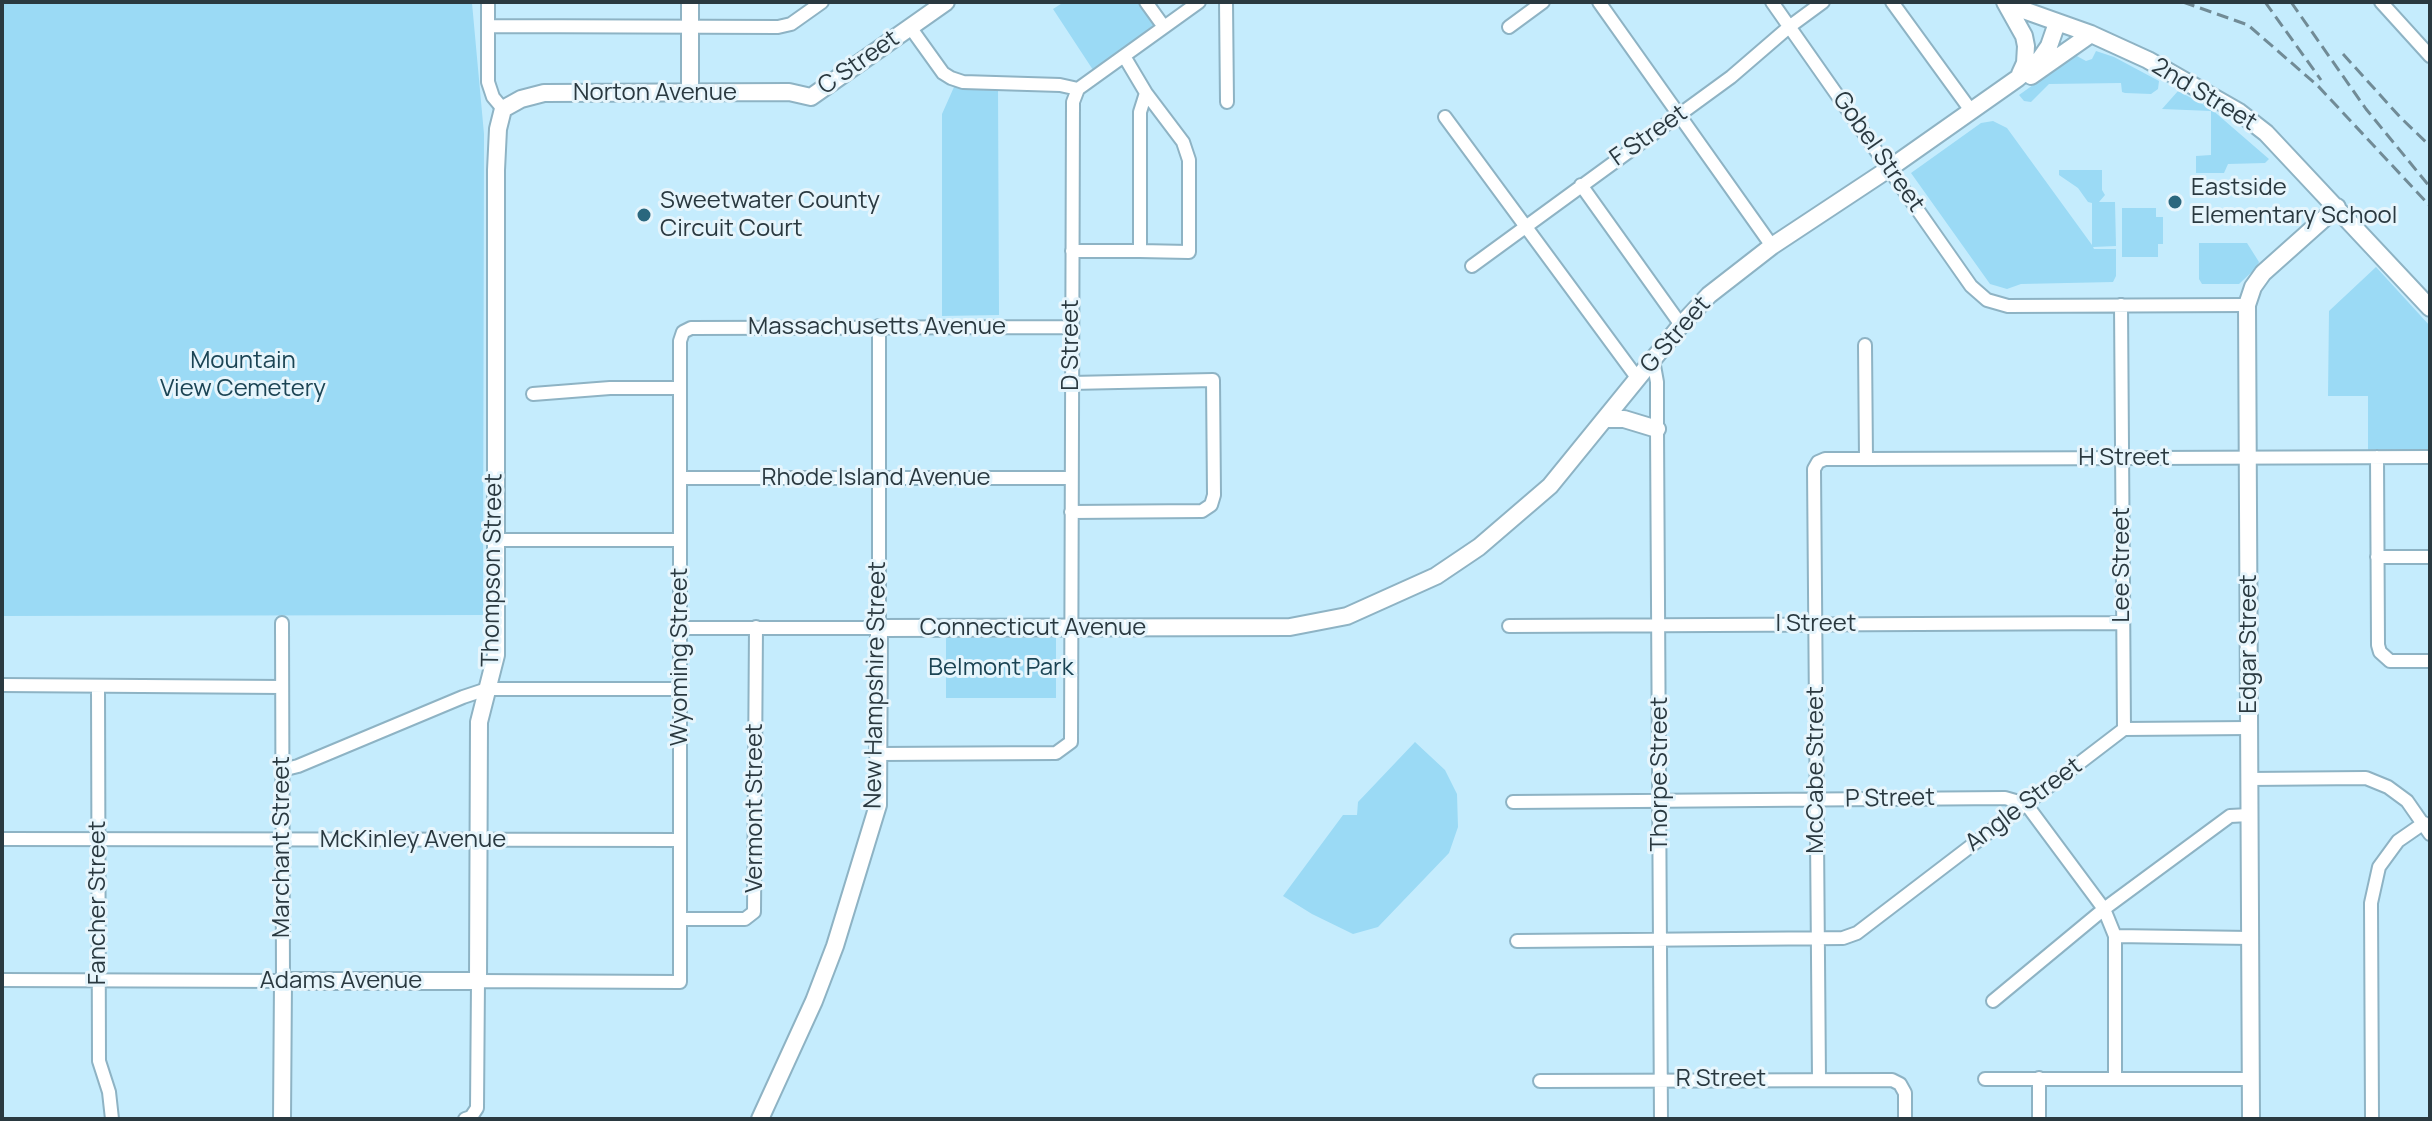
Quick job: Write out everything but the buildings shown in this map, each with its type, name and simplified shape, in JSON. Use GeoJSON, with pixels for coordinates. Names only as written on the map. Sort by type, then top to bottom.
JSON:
{"type":"FeatureCollection","features":[{"type":"Feature","properties":{"kind":"street"},"geometry":{"type":"LineString","coordinates":[[488,2],[488,82],[493,97],[503,109]]}},
{"type":"Feature","properties":{"kind":"street"},"geometry":{"type":"LineString","coordinates":[[690,2],[690,93]]}},
{"type":"Feature","properties":{"kind":"street"},"geometry":{"type":"LineString","coordinates":[[488,26],[778,27],[791,24],[822,2]]}},
{"type":"Feature","properties":{"kind":"street","name":"C Street"},"geometry":{"type":"LineString","coordinates":[[811,97],[946,2]]}},
{"type":"Feature","properties":{"kind":"street"},"geometry":{"type":"LineString","coordinates":[[1146,2],[1164,27]]}},
{"type":"Feature","properties":{"kind":"street"},"geometry":{"type":"LineString","coordinates":[[910,27],[943,73],[951,78],[963,82],[1060,85],[1078,89],[1199,2]]}},
{"type":"Feature","properties":{"kind":"street"},"geometry":{"type":"LineString","coordinates":[[1226,2],[1227,102]]}},
{"type":"Feature","properties":{"kind":"street"},"geometry":{"type":"LineString","coordinates":[[1509,27],[1543,2]]}},
{"type":"Feature","properties":{"kind":"street"},"geometry":{"type":"LineString","coordinates":[[1599,2],[1772,246]]}},
{"type":"Feature","properties":{"kind":"street","name":"Gobel Street"},"geometry":{"type":"LineString","coordinates":[[1772,2],[1971,286],[1987,300],[2008,306],[2121,305]]}},
{"type":"Feature","properties":{"kind":"street","name":"F Street"},"geometry":{"type":"LineString","coordinates":[[1472,266],[1731,77],[1823,2]]}},
{"type":"Feature","properties":{"kind":"street"},"geometry":{"type":"LineString","coordinates":[[1892,2],[1972,112]]}},
{"type":"Feature","properties":{"kind":"street"},"geometry":{"type":"LineString","coordinates":[[2007,2],[2026,46],[2025,63],[2018,78]]}},
{"type":"Feature","properties":{"kind":"street","name":"2nd Street"},"geometry":{"type":"LineString","coordinates":[[2007,2],[2148,60],[2239,112],[2266,133],[2430,308]]}},
{"type":"Feature","properties":{"kind":"street"},"geometry":{"type":"LineString","coordinates":[[2381,2],[2430,56]]}},
{"type":"Feature","properties":{"kind":"street","name":"G Street"},"geometry":{"type":"LineString","coordinates":[[1290,627],[1350,615],[1436,576],[1512,522],[1550,486],[1681,325],[1729,278],[2018,78],[2040,59],[2049,46],[2057,23]]}},
{"type":"Feature","properties":{"kind":"street"},"geometry":{"type":"LineString","coordinates":[[2018,78],[2033,75],[2091,34]]}},
{"type":"Feature","properties":{"kind":"street"},"geometry":{"type":"LineString","coordinates":[[1072,251],[1189,252],[1189,160],[1183,142],[1146,93],[1124,56]]}},
{"type":"Feature","properties":{"kind":"street","name":"D Street"},"geometry":{"type":"LineString","coordinates":[[879,754],[1056,753],[1071,742],[1073,102],[1078,89]]}},
{"type":"Feature","properties":{"kind":"street","name":"Norton Avenue"},"geometry":{"type":"LineString","coordinates":[[503,109],[521,99],[544,93],[789,92],[811,97]]}},
{"type":"Feature","properties":{"kind":"street"},"geometry":{"type":"LineString","coordinates":[[1140,251],[1140,112],[1146,93]]}},
{"type":"Feature","properties":{"kind":"street","name":"Thompson Street"},"geometry":{"type":"LineString","coordinates":[[465,1119],[471,1117],[477,1108],[479,722],[496,655],[496,170],[498,129],[503,109]]}},
{"type":"Feature","properties":{"kind":"street"},"geometry":{"type":"LineString","coordinates":[[1445,117],[1638,379]]}},
{"type":"Feature","properties":{"kind":"street"},"geometry":{"type":"LineString","coordinates":[[1581,185],[1681,325]]}},
{"type":"Feature","properties":{"kind":"street","name":"Edgar Street"},"geometry":{"type":"LineString","coordinates":[[2251,1119],[2247,305],[2253,287],[2263,273],[2337,207]]}},
{"type":"Feature","properties":{"kind":"street"},"geometry":{"type":"LineString","coordinates":[[2121,305],[2247,305]]}},
{"type":"Feature","properties":{"kind":"street","name":"Lee Street"},"geometry":{"type":"LineString","coordinates":[[2121,305],[2124,729]]}},
{"type":"Feature","properties":{"kind":"street","name":"New Hampshire Street"},"geometry":{"type":"LineString","coordinates":[[760,1119],[808,1015],[835,946],[878,805],[879,326]]}},
{"type":"Feature","properties":{"kind":"street","name":"Massachusetts Avenue"},"geometry":{"type":"LineString","coordinates":[[683,332],[691,328],[1071,327]]}},
{"type":"Feature","properties":{"kind":"street","name":"Wyoming Street"},"geometry":{"type":"LineString","coordinates":[[680,982],[680,341],[683,332]]}},
{"type":"Feature","properties":{"kind":"street"},"geometry":{"type":"LineString","coordinates":[[1865,345],[1866,459]]}},
{"type":"Feature","properties":{"kind":"street","name":"Thorpe Street"},"geometry":{"type":"LineString","coordinates":[[1653,360],[1657,382],[1661,1119]]}},
{"type":"Feature","properties":{"kind":"street"},"geometry":{"type":"LineString","coordinates":[[1071,383],[1213,380],[1214,495],[1211,505],[1202,511],[1071,512]]}},
{"type":"Feature","properties":{"kind":"street"},"geometry":{"type":"LineString","coordinates":[[533,394],[610,388],[680,388]]}},
{"type":"Feature","properties":{"kind":"street"},"geometry":{"type":"LineString","coordinates":[[1605,419],[1624,419],[1657,429]]}},
{"type":"Feature","properties":{"kind":"street"},"geometry":{"type":"LineString","coordinates":[[2377,457],[2380,652],[2395,662],[2430,661]]}},
{"type":"Feature","properties":{"kind":"street","name":"H Street"},"geometry":{"type":"LineString","coordinates":[[1818,462],[1825,459],[2430,457]]}},
{"type":"Feature","properties":{"kind":"street","name":"McCabe Street"},"geometry":{"type":"LineString","coordinates":[[1818,462],[1814,469],[1819,1080]]}},
{"type":"Feature","properties":{"kind":"street","name":"Rhode Island Avenue"},"geometry":{"type":"LineString","coordinates":[[681,478],[1071,478]]}},
{"type":"Feature","properties":{"kind":"street"},"geometry":{"type":"LineString","coordinates":[[495,540],[680,540]]}},
{"type":"Feature","properties":{"kind":"street"},"geometry":{"type":"LineString","coordinates":[[2377,557],[2430,557]]}},
{"type":"Feature","properties":{"kind":"street","name":"Marchant Street"},"geometry":{"type":"LineString","coordinates":[[282,623],[282,1119]]}},
{"type":"Feature","properties":{"kind":"street","name":"I Street"},"geometry":{"type":"LineString","coordinates":[[1509,626],[2123,623]]}},
{"type":"Feature","properties":{"kind":"street","name":"Vermont Street"},"geometry":{"type":"LineString","coordinates":[[680,919],[745,919],[754,912],[756,627]]}},
{"type":"Feature","properties":{"kind":"street","name":"Connecticut Avenue"},"geometry":{"type":"LineString","coordinates":[[680,628],[1290,627]]}},
{"type":"Feature","properties":{"kind":"street"},"geometry":{"type":"LineString","coordinates":[[2,685],[282,687]]}},
{"type":"Feature","properties":{"kind":"street","name":"Fancher Street"},"geometry":{"type":"LineString","coordinates":[[98,686],[99,1061],[109,1092],[112,1119]]}},
{"type":"Feature","properties":{"kind":"street"},"geometry":{"type":"LineString","coordinates":[[282,770],[487,689],[680,689]]}},
{"type":"Feature","properties":{"kind":"street"},"geometry":{"type":"LineString","coordinates":[[2124,729],[2249,728]]}},
{"type":"Feature","properties":{"kind":"street","name":"Angle Street"},"geometry":{"type":"LineString","coordinates":[[1517,941],[1843,938],[1857,933],[2124,729]]}},
{"type":"Feature","properties":{"kind":"street"},"geometry":{"type":"LineString","coordinates":[[2249,779],[2366,778],[2388,787],[2407,801],[2427,828],[2398,841],[2379,867],[2371,903],[2372,1119]]}},
{"type":"Feature","properties":{"kind":"street","name":"P Street"},"geometry":{"type":"LineString","coordinates":[[1513,802],[2005,798],[2026,804]]}},
{"type":"Feature","properties":{"kind":"street"},"geometry":{"type":"LineString","coordinates":[[2026,804],[2104,909],[2115,936],[2115,1079]]}},
{"type":"Feature","properties":{"kind":"street"},"geometry":{"type":"LineString","coordinates":[[1993,1001],[2104,909],[2230,816],[2249,815]]}},
{"type":"Feature","properties":{"kind":"street","name":"McKinley Avenue"},"geometry":{"type":"LineString","coordinates":[[2,839],[680,840]]}},
{"type":"Feature","properties":{"kind":"street"},"geometry":{"type":"LineString","coordinates":[[2115,936],[2250,938]]}},
{"type":"Feature","properties":{"kind":"street","name":"Adams Avenue"},"geometry":{"type":"LineString","coordinates":[[2,980],[680,982]]}},
{"type":"Feature","properties":{"kind":"street"},"geometry":{"type":"LineString","coordinates":[[2039,1078],[2039,1119]]}},
{"type":"Feature","properties":{"kind":"street"},"geometry":{"type":"LineString","coordinates":[[1985,1079],[2251,1079]]}},
{"type":"Feature","properties":{"kind":"street","name":"R Street"},"geometry":{"type":"LineString","coordinates":[[1540,1081],[1892,1080],[1900,1084],[1905,1093],[1905,1119]]}},
{"type":"Feature","properties":{"kind":"green space","name":"Mountain View Cemetery"},"geometry":{"type":"Polygon","coordinates":[[[2,2],[472,3],[484,134],[483,615],[2,616],[2,2]]]}},
{"type":"Feature","properties":{"kind":"green space"},"geometry":{"type":"Polygon","coordinates":[[[1064,2],[1146,2],[1164,27],[1097,76],[1053,9],[1064,2]]]}},
{"type":"Feature","properties":{"kind":"green space"},"geometry":{"type":"Polygon","coordinates":[[[2096,51],[2159,81],[2158,89],[2151,94],[2125,93],[2122,92],[2121,83],[2049,84],[2031,102],[2024,101],[2019,95],[2075,55],[2086,61],[2092,59],[2096,51]]]}},
{"type":"Feature","properties":{"kind":"green space"},"geometry":{"type":"Polygon","coordinates":[[[954,87],[998,88],[999,315],[942,316],[942,114],[954,87]]]}},
{"type":"Feature","properties":{"kind":"green space"},"geometry":{"type":"Polygon","coordinates":[[[2178,91],[2210,108],[2269,159],[2265,163],[2228,164],[2224,173],[2196,173],[2196,156],[2211,155],[2211,111],[2162,109],[2178,91]]]}},
{"type":"Feature","properties":{"kind":"green space"},"geometry":{"type":"Polygon","coordinates":[[[1993,121],[2007,128],[2092,245],[2092,203],[2059,175],[2059,170],[2102,170],[2105,195],[2099,202],[2115,202],[2116,246],[2093,247],[2116,249],[2116,276],[2113,282],[2021,284],[2007,289],[1990,284],[1911,173],[1981,123],[1993,121]]]}},
{"type":"Feature","properties":{"kind":"green space"},"geometry":{"type":"Polygon","coordinates":[[[2122,208],[2156,208],[2156,217],[2163,217],[2163,244],[2158,244],[2158,257],[2122,257],[2122,208]]]}},
{"type":"Feature","properties":{"kind":"green space"},"geometry":{"type":"Polygon","coordinates":[[[2199,243],[2247,243],[2259,262],[2239,284],[2202,284],[2199,279],[2199,243]]]}},
{"type":"Feature","properties":{"kind":"green space"},"geometry":{"type":"Polygon","coordinates":[[[2376,267],[2430,326],[2430,451],[2368,451],[2368,396],[2328,396],[2329,311],[2376,267]]]}},
{"type":"Feature","properties":{"kind":"green space","name":"Belmont Park"},"geometry":{"type":"Polygon","coordinates":[[[946,638],[1056,638],[1056,698],[946,698],[946,638]]]}},
{"type":"Feature","properties":{"kind":"green space"},"geometry":{"type":"Polygon","coordinates":[[[1415,742],[1445,770],[1457,794],[1458,827],[1449,853],[1378,927],[1353,934],[1283,896],[1343,815],[1357,815],[1358,802],[1415,742]]]}},
{"type":"Feature","properties":{"kind":"railway"},"geometry":{"type":"LineString","coordinates":[[2183,2],[2248,25],[2318,86],[2430,206]]}},
{"type":"Feature","properties":{"kind":"railway"},"geometry":{"type":"LineString","coordinates":[[2265,2],[2321,80]]}},
{"type":"Feature","properties":{"kind":"railway"},"geometry":{"type":"LineString","coordinates":[[2291,2],[2366,109],[2430,187]]}},
{"type":"Feature","properties":{"kind":"railway"},"geometry":{"type":"LineString","coordinates":[[2343,54],[2430,146]]}},
{"type":"Feature","properties":{"kind":"place","name":"Eastside Elementary School"},"geometry":{"type":"Point","coordinates":[2175,202]}},
{"type":"Feature","properties":{"kind":"place","name":"Sweetwater County Circuit Court"},"geometry":{"type":"Point","coordinates":[644,215]}}]}
